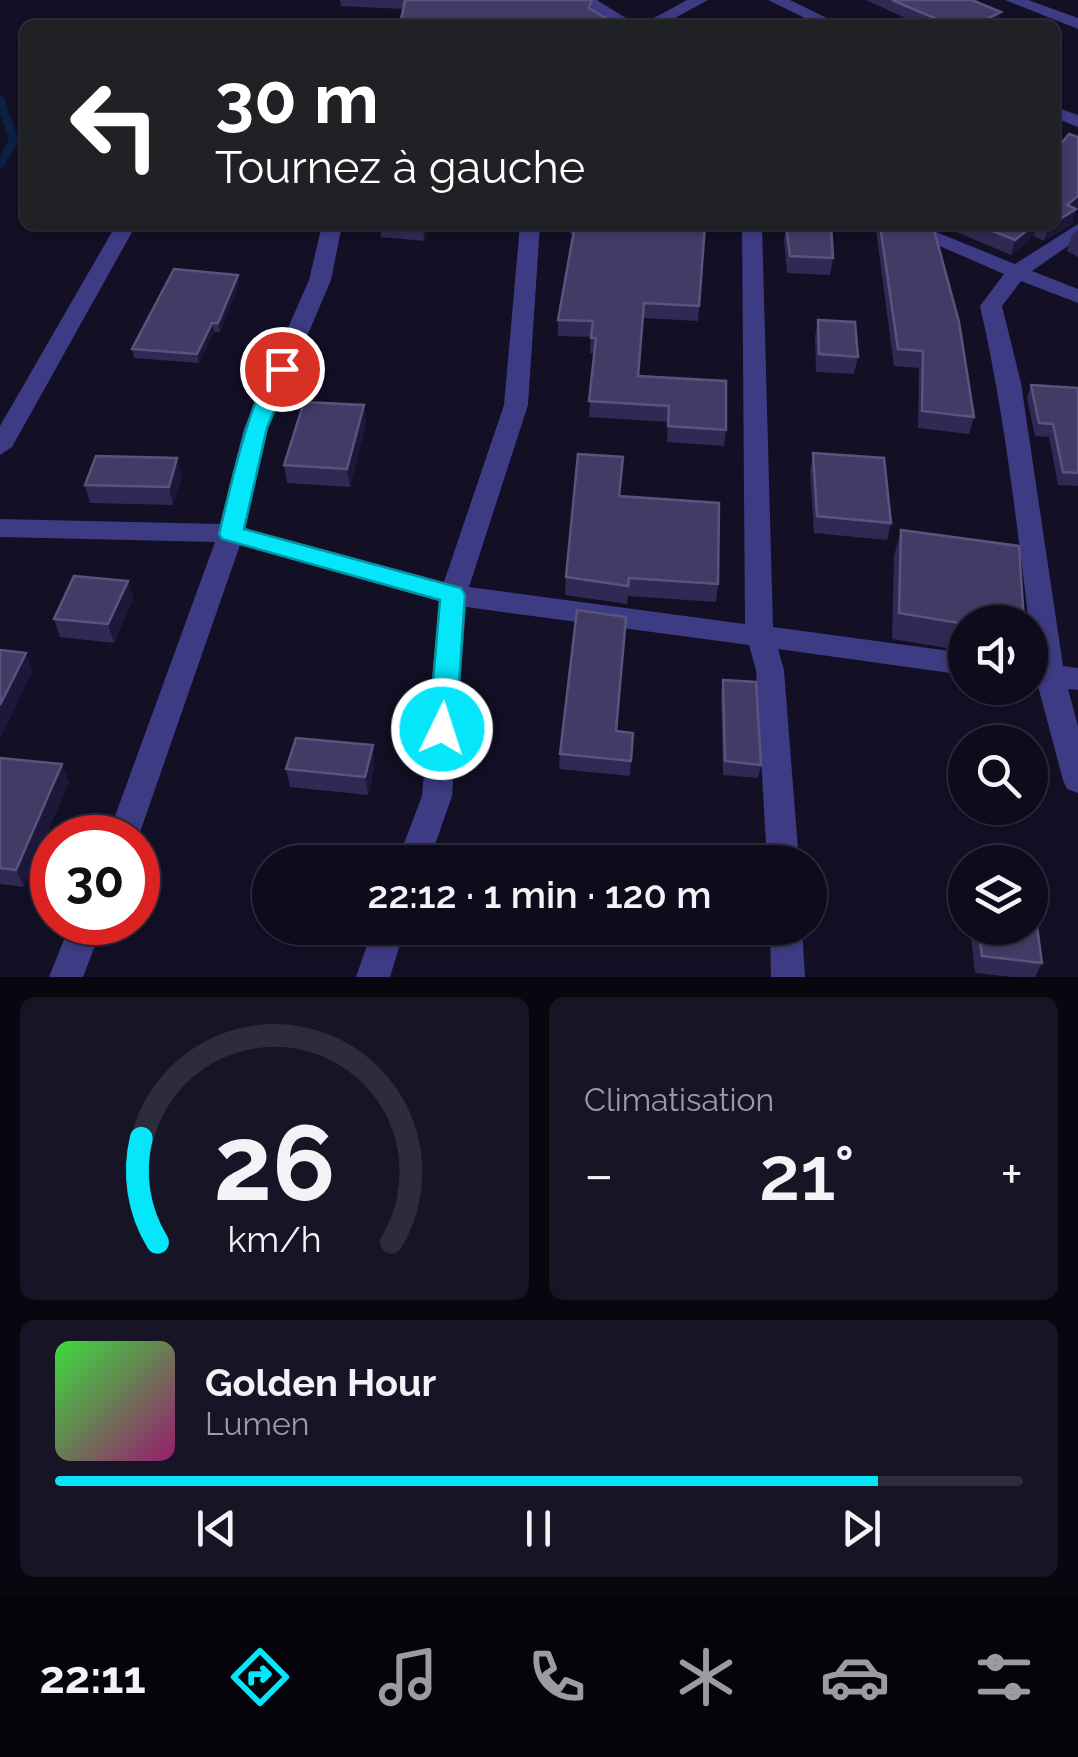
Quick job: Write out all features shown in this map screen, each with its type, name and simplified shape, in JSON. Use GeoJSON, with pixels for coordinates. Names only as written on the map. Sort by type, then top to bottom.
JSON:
{"type":"FeatureCollection","features":[{"type":"Feature","properties":{"kind":"street"},"geometry":{"type":"LineString","coordinates":[[585,0],[621,20]]}},
{"type":"Feature","properties":{"kind":"street"},"geometry":{"type":"LineString","coordinates":[[658,20],[700,0]]}},
{"type":"Feature","properties":{"kind":"street"},"geometry":{"type":"LineString","coordinates":[[776,0],[821,20]]}},
{"type":"Feature","properties":{"kind":"street"},"geometry":{"type":"LineString","coordinates":[[1013,0],[1078,24]]}},
{"type":"Feature","properties":{"kind":"street"},"geometry":{"type":"LineString","coordinates":[[0,447],[123,230]]}},
{"type":"Feature","properties":{"kind":"street"},"geometry":{"type":"LineString","coordinates":[[130,815],[231,534],[256,428],[320,280],[331,230]]}},
{"type":"Feature","properties":{"kind":"street"},"geometry":{"type":"LineString","coordinates":[[419,845],[437,796],[453,595],[516,406],[530,230]]}},
{"type":"Feature","properties":{"kind":"street"},"geometry":{"type":"LineString","coordinates":[[752,230],[759,634],[770,670],[783,845]]}},
{"type":"Feature","properties":{"kind":"street"},"geometry":{"type":"LineString","coordinates":[[913,230],[1078,296]]}},
{"type":"Feature","properties":{"kind":"street"},"geometry":{"type":"LineString","coordinates":[[1067,230],[1001,286],[990,306],[1009,383],[1053,677],[1078,780]]}},
{"type":"Feature","properties":{"kind":"street"},"geometry":{"type":"LineString","coordinates":[[0,528],[231,534],[453,595],[948,662]]}},
{"type":"Feature","properties":{"kind":"street"},"geometry":{"type":"LineString","coordinates":[[66,977],[79,945]]}},
{"type":"Feature","properties":{"kind":"street"},"geometry":{"type":"LineString","coordinates":[[374,977],[384,945]]}},
{"type":"Feature","properties":{"kind":"street"},"geometry":{"type":"LineString","coordinates":[[787,945],[788,977]]}},
{"type":"Feature","properties":{"kind":"building"},"geometry":{"type":"Polygon","coordinates":[[[405,0],[592,0],[589,8],[609,20],[401,20],[405,0]]]}},
{"type":"Feature","properties":{"kind":"building"},"geometry":{"type":"Polygon","coordinates":[[[892,0],[972,0],[1001,12],[984,20],[939,20],[892,0]]]}},
{"type":"Feature","properties":{"kind":"building"},"geometry":{"type":"Polygon","coordinates":[[[1069,134],[1078,137],[1078,196],[1067,205],[1076,209],[1060,219],[1060,145],[1069,134]]]}},
{"type":"Feature","properties":{"kind":"building"},"geometry":{"type":"Polygon","coordinates":[[[574,230],[705,230],[699,306],[644,303],[638,376],[726,381],[726,430],[668,426],[669,406],[589,401],[596,338],[591,338],[593,321],[558,320],[574,230]]]}},
{"type":"Feature","properties":{"kind":"building"},"geometry":{"type":"Polygon","coordinates":[[[787,230],[831,230],[833,258],[790,256],[787,230]]]}},
{"type":"Feature","properties":{"kind":"building"},"geometry":{"type":"Polygon","coordinates":[[[881,230],[934,230],[959,322],[974,417],[922,411],[923,351],[898,349],[881,230]]]}},
{"type":"Feature","properties":{"kind":"building"},"geometry":{"type":"Polygon","coordinates":[[[990,230],[1028,230],[1015,240],[990,230]]]}},
{"type":"Feature","properties":{"kind":"building"},"geometry":{"type":"Polygon","coordinates":[[[174,269],[238,275],[218,323],[212,323],[197,354],[132,349],[174,269]]]}},
{"type":"Feature","properties":{"kind":"building"},"geometry":{"type":"Polygon","coordinates":[[[818,320],[855,322],[858,357],[819,354],[818,320]]]}},
{"type":"Feature","properties":{"kind":"building"},"geometry":{"type":"Polygon","coordinates":[[[1031,385],[1078,388],[1078,473],[1063,472],[1053,424],[1039,423],[1031,385]]]}},
{"type":"Feature","properties":{"kind":"building"},"geometry":{"type":"Polygon","coordinates":[[[304,402],[364,405],[347,469],[284,465],[304,402]]]}},
{"type":"Feature","properties":{"kind":"building"},"geometry":{"type":"Polygon","coordinates":[[[813,453],[884,458],[891,523],[817,516],[813,453]]]}},
{"type":"Feature","properties":{"kind":"building"},"geometry":{"type":"Polygon","coordinates":[[[578,454],[623,457],[619,496],[719,503],[718,584],[629,578],[628,586],[566,577],[578,454]]]}},
{"type":"Feature","properties":{"kind":"building"},"geometry":{"type":"Polygon","coordinates":[[[96,456],[177,458],[169,487],[85,485],[96,456]]]}},
{"type":"Feature","properties":{"kind":"building"},"geometry":{"type":"Polygon","coordinates":[[[901,530],[1019,546],[1023,605],[948,605],[948,621],[899,613],[901,530]]]}},
{"type":"Feature","properties":{"kind":"building"},"geometry":{"type":"Polygon","coordinates":[[[74,576],[128,581],[108,624],[54,619],[74,576]]]}},
{"type":"Feature","properties":{"kind":"building"},"geometry":{"type":"Polygon","coordinates":[[[577,610],[626,617],[616,731],[633,733],[631,761],[560,754],[577,610]]]}},
{"type":"Feature","properties":{"kind":"building"},"geometry":{"type":"Polygon","coordinates":[[[0,650],[26,653],[0,705],[0,650]]]}},
{"type":"Feature","properties":{"kind":"building"},"geometry":{"type":"Polygon","coordinates":[[[723,680],[756,682],[761,765],[725,761],[723,680]]]}},
{"type":"Feature","properties":{"kind":"building"},"geometry":{"type":"Polygon","coordinates":[[[296,738],[373,745],[365,777],[286,769],[296,738]]]}},
{"type":"Feature","properties":{"kind":"building"},"geometry":{"type":"Polygon","coordinates":[[[0,758],[62,764],[40,815],[30,815],[30,838],[16,870],[0,868],[0,758]]]}},
{"type":"Feature","properties":{"kind":"building"},"geometry":{"type":"Polygon","coordinates":[[[980,945],[1040,945],[1042,963],[982,956],[980,945]]]}},
{"type":"Feature","properties":{"kind":"waterway"},"geometry":{"type":"LineString","coordinates":[[0,100],[14,141],[0,164]]}},
{"type":"Feature","properties":{"kind":"route"},"geometry":{"type":"LineString","coordinates":[[282,369],[256,428],[231,534],[453,595],[442,729]]}}]}
